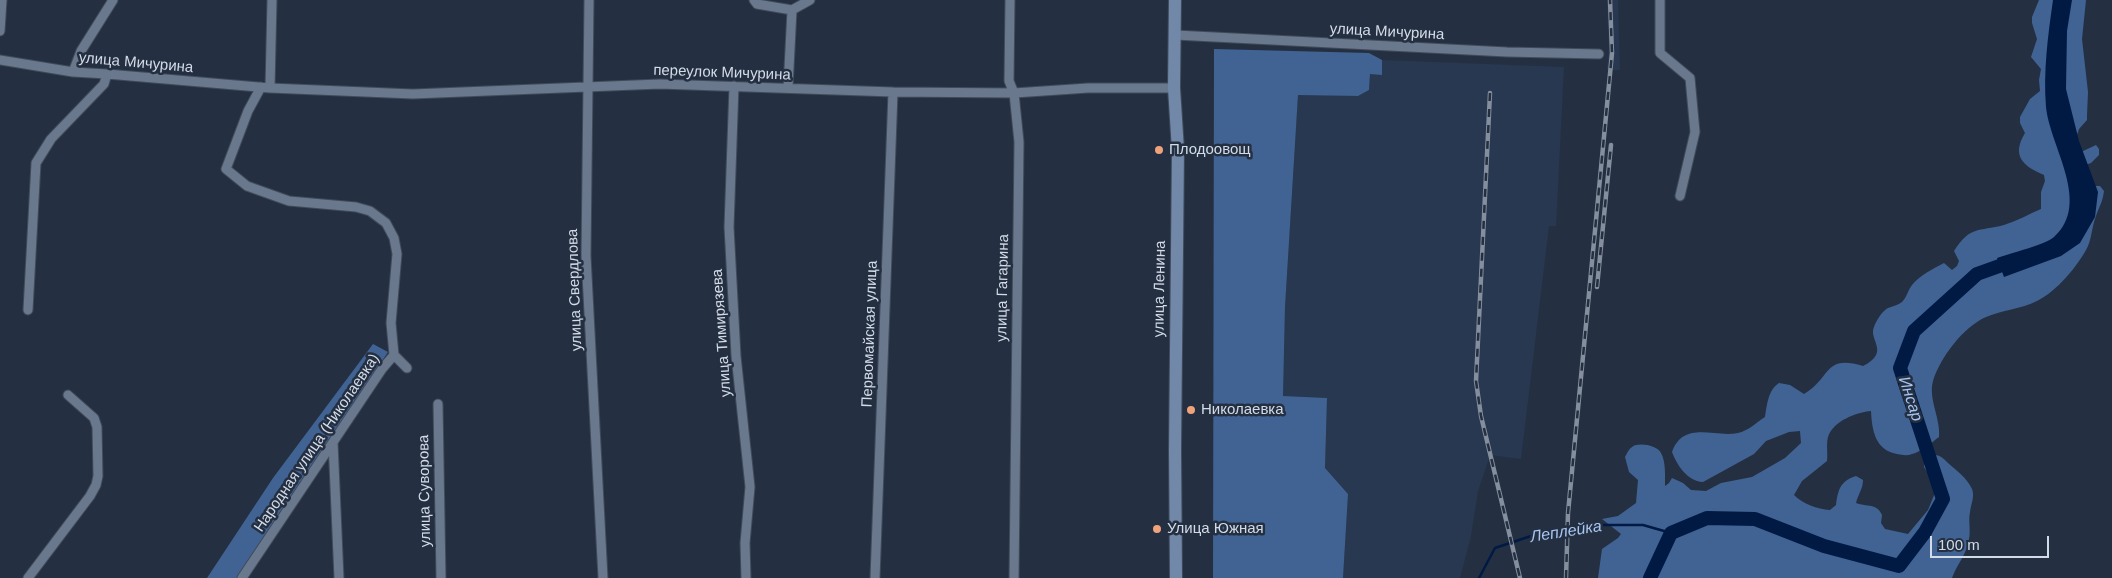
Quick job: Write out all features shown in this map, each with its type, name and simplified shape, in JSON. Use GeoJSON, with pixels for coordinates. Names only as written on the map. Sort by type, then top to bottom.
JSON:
{"type":"FeatureCollection","features":[{"type":"Feature","properties":{"kind":"main road","name":"улица Ленина"},"geometry":{"type":"LineString","coordinates":[[1175,0],[1174,88],[1178,150],[1175,450],[1176,578]]}},
{"type":"Feature","properties":{"kind":"street"},"geometry":{"type":"LineString","coordinates":[[0,31],[2,0]]}},
{"type":"Feature","properties":{"kind":"street"},"geometry":{"type":"LineString","coordinates":[[74,72],[81,51],[113,0]]}},
{"type":"Feature","properties":{"kind":"street"},"geometry":{"type":"LineString","coordinates":[[265,87],[272,0]]}},
{"type":"Feature","properties":{"kind":"street","name":"улица Свердлова"},"geometry":{"type":"LineString","coordinates":[[589,0],[586,256],[603,578]]}},
{"type":"Feature","properties":{"kind":"street"},"geometry":{"type":"LineString","coordinates":[[754,0],[758,4],[792,10],[810,0]]}},
{"type":"Feature","properties":{"kind":"street","name":"улица Гагарина"},"geometry":{"type":"LineString","coordinates":[[1010,0],[1009,81],[1014,93],[1019,142],[1014,578]]}},
{"type":"Feature","properties":{"kind":"street"},"geometry":{"type":"LineString","coordinates":[[1660,0],[1660,52],[1690,78],[1695,132],[1680,196]]}},
{"type":"Feature","properties":{"kind":"street"},"geometry":{"type":"LineString","coordinates":[[788,88],[792,10]]}},
{"type":"Feature","properties":{"kind":"street","name":"улица Мичурина"},"geometry":{"type":"LineString","coordinates":[[1175,35],[1514,52],[1599,54]]}},
{"type":"Feature","properties":{"kind":"street","name":"улица Мичурина"},"geometry":{"type":"LineString","coordinates":[[0,60],[74,72],[265,87]]}},
{"type":"Feature","properties":{"kind":"street"},"geometry":{"type":"LineString","coordinates":[[28,310],[36,163],[51,139],[104,84],[107,74]]}},
{"type":"Feature","properties":{"kind":"street","name":"переулок Мичурина"},"geometry":{"type":"LineString","coordinates":[[265,87],[413,94],[660,84],[894,92],[1014,93],[1088,88],[1174,88]]}},
{"type":"Feature","properties":{"kind":"street","name":"улица Тимирязева"},"geometry":{"type":"LineString","coordinates":[[734,86],[729,227],[736,356],[750,487],[745,543],[746,578]]}},
{"type":"Feature","properties":{"kind":"street","name":"Народная улица (Николаевка)"},"geometry":{"type":"LineString","coordinates":[[242,578],[382,369],[394,355],[390,323],[396,254],[394,238],[386,223],[370,211],[356,207],[289,201],[248,186],[226,169],[248,111],[265,87]]}},
{"type":"Feature","properties":{"kind":"street","name":"Первомайская улица"},"geometry":{"type":"LineString","coordinates":[[874,578],[894,92]]}},
{"type":"Feature","properties":{"kind":"street"},"geometry":{"type":"LineString","coordinates":[[394,355],[407,368]]}},
{"type":"Feature","properties":{"kind":"street"},"geometry":{"type":"LineString","coordinates":[[28,578],[90,496],[98,476],[98,438],[94,418],[68,395]]}},
{"type":"Feature","properties":{"kind":"street","name":"улица Суворова"},"geometry":{"type":"LineString","coordinates":[[438,404],[441,578]]}},
{"type":"Feature","properties":{"kind":"street"},"geometry":{"type":"LineString","coordinates":[[333,441],[339,578]]}},
{"type":"Feature","properties":{"kind":"shaded area"},"geometry":{"type":"Polygon","coordinates":[[[1607,0],[1618,0],[1620,70],[1607,70],[1609,48],[1607,0]]]}},
{"type":"Feature","properties":{"kind":"shaded area"},"geometry":{"type":"Polygon","coordinates":[[[2039,0],[2086,0],[2082,39],[2088,92],[2087,120],[2079,129],[2074,144],[2081,152],[2096,145],[2099,149],[2099,155],[2091,163],[2073,169],[2095,186],[2100,186],[2104,191],[2088,246],[2066,277],[2044,297],[2031,304],[1986,317],[1969,328],[1954,344],[1941,363],[1933,381],[1932,395],[1939,437],[1915,453],[1897,454],[1890,452],[1879,444],[1872,425],[1871,411],[1853,415],[1840,422],[1831,431],[1827,440],[1827,461],[1802,481],[1794,495],[1810,506],[1830,510],[1836,505],[1843,483],[1856,476],[1863,480],[1856,503],[1871,506],[1880,511],[1882,515],[1881,523],[1885,529],[1908,534],[1928,510],[1937,488],[1924,467],[1925,459],[1935,455],[1940,456],[1964,478],[1970,485],[1973,494],[1969,515],[1970,532],[1968,544],[1952,578],[1598,578],[1602,549],[1621,534],[1602,519],[1618,516],[1636,503],[1638,480],[1629,472],[1625,457],[1631,448],[1635,445],[1643,445],[1652,446],[1659,450],[1663,457],[1665,486],[1672,478],[1683,483],[1691,490],[1706,491],[1721,483],[1752,477],[1785,458],[1801,443],[1800,431],[1789,432],[1766,441],[1754,454],[1703,482],[1692,479],[1683,472],[1672,452],[1677,442],[1684,436],[1692,433],[1729,434],[1742,432],[1749,428],[1765,417],[1770,394],[1779,383],[1790,385],[1804,394],[1813,388],[1834,366],[1841,363],[1850,363],[1863,366],[1871,361],[1876,356],[1877,351],[1873,332],[1878,319],[1886,309],[1902,302],[1912,285],[1919,278],[1944,263],[1952,270],[1957,266],[1959,261],[1954,251],[1970,233],[2009,223],[2041,209],[2041,192],[2045,181],[2044,175],[2025,164],[2019,154],[2021,141],[2025,133],[2020,123],[2020,117],[2030,99],[2040,91],[2041,69],[2031,57],[2037,39],[2032,17],[2039,0]]]}},
{"type":"Feature","properties":{"kind":"shaded area"},"geometry":{"type":"Polygon","coordinates":[[[2053,0],[2072,0],[2067,31],[2066,89],[2079,141],[2098,192],[2095,217],[2080,243],[2061,256],[2004,277],[1997,258],[2050,240],[2065,223],[2069,208],[2066,174],[2049,123],[2045,94],[2048,40],[2053,0]]]}},
{"type":"Feature","properties":{"kind":"shaded area"},"geometry":{"type":"Polygon","coordinates":[[[1214,49],[1369,53],[1382,60],[1382,75],[1370,74],[1369,90],[1358,96],[1298,95],[1285,307],[1283,396],[1327,398],[1325,468],[1348,494],[1343,578],[1213,578],[1214,49]]]}},
{"type":"Feature","properties":{"kind":"shaded area"},"geometry":{"type":"Polygon","coordinates":[[[1382,60],[1564,67],[1556,226],[1549,226],[1521,459],[1490,455],[1478,491],[1471,536],[1460,578],[1343,578],[1348,494],[1325,468],[1327,398],[1283,396],[1285,307],[1298,94],[1358,96],[1369,90],[1370,74],[1382,74],[1382,60]]]}},
{"type":"Feature","properties":{"kind":"shaded area"},"geometry":{"type":"Polygon","coordinates":[[[373,344],[388,352],[238,578],[207,578],[273,478],[373,344]]]}},
{"type":"Feature","properties":{"kind":"waterway","name":"Инсар"},"geometry":{"type":"LineString","coordinates":[[1650,578],[1671,533],[1707,518],[1755,519],[1824,546],[1899,566],[1925,532],[1943,499],[1900,368],[1914,331],[1977,274],[2016,260]]}},
{"type":"Feature","properties":{"kind":"waterway","name":"Леплейка"},"geometry":{"type":"LineString","coordinates":[[1479,578],[1495,548],[1543,532],[1590,525],[1643,525],[1671,533]]}},
{"type":"Feature","properties":{"kind":"railway"},"geometry":{"type":"LineString","coordinates":[[1566,578],[1568,513],[1612,53],[1610,0]]}},
{"type":"Feature","properties":{"kind":"railway"},"geometry":{"type":"LineString","coordinates":[[1490,93],[1476,381],[1481,416],[1520,578]]}},
{"type":"Feature","properties":{"kind":"railway"},"geometry":{"type":"LineString","coordinates":[[1597,287],[1611,145]]}},
{"type":"Feature","properties":{"kind":"place","name":"Плодоовощ"},"geometry":{"type":"Point","coordinates":[1159,150]}},
{"type":"Feature","properties":{"kind":"place","name":"Николаевка"},"geometry":{"type":"Point","coordinates":[1191,410]}},
{"type":"Feature","properties":{"kind":"place","name":"Улица Южная"},"geometry":{"type":"Point","coordinates":[1157,529]}}]}
